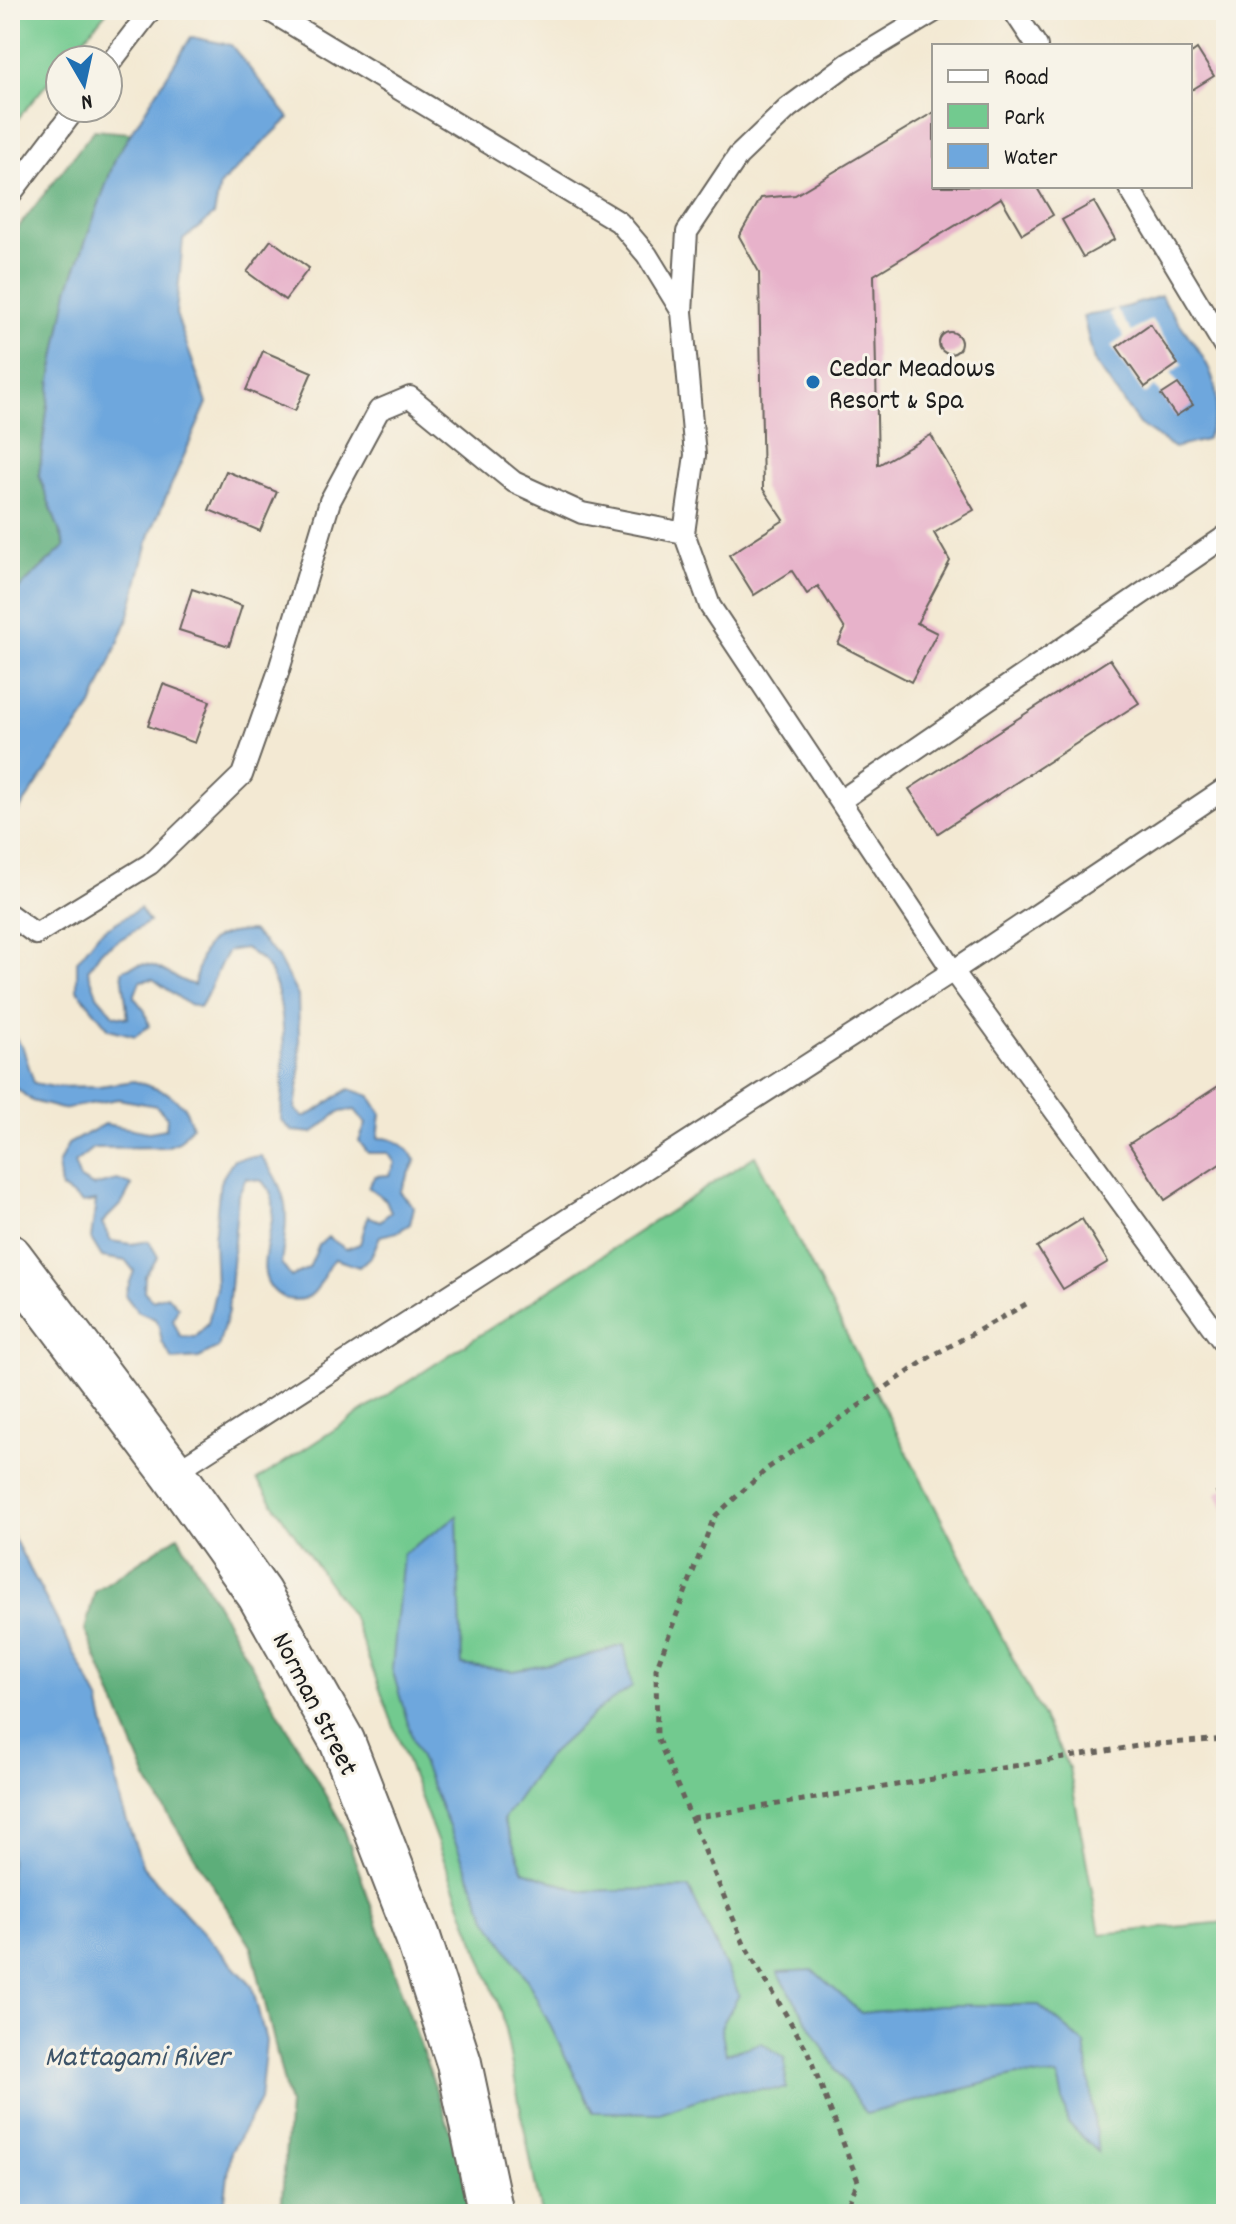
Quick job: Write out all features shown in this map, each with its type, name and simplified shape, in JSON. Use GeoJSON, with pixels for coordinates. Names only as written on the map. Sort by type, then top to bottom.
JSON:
{"type":"FeatureCollection","features":[{"type":"Feature","properties":{"kind":"street","name":"Norman Street"},"geometry":{"type":"LineString","coordinates":[[10,1257],[173,1473],[259,1594],[342,1741],[418,1937],[454,2049],[491,2214]]}},
{"type":"Feature","properties":{"kind":"lane"},"geometry":{"type":"LineString","coordinates":[[124,45],[151,10]]}},
{"type":"Feature","properties":{"kind":"lane"},"geometry":{"type":"LineString","coordinates":[[268,10],[619,222],[647,255],[682,312]]}},
{"type":"Feature","properties":{"kind":"lane"},"geometry":{"type":"LineString","coordinates":[[937,10],[849,63],[788,108],[738,156],[687,232],[682,312],[695,455],[684,533],[710,606],[953,971],[1226,1346]]}},
{"type":"Feature","properties":{"kind":"lane"},"geometry":{"type":"LineString","coordinates":[[1013,10],[1036,44]]}},
{"type":"Feature","properties":{"kind":"lane"},"geometry":{"type":"LineString","coordinates":[[10,195],[64,124]]}},
{"type":"Feature","properties":{"kind":"lane"},"geometry":{"type":"LineString","coordinates":[[1129,188],[1226,349]]}},
{"type":"Feature","properties":{"kind":"lane"},"geometry":{"type":"LineString","coordinates":[[10,915],[36,934],[150,864],[242,775],[278,673],[330,501],[379,410],[410,397],[514,482],[582,513],[684,533]]}},
{"type":"Feature","properties":{"kind":"lane"},"geometry":{"type":"LineString","coordinates":[[840,801],[1226,536]]}},
{"type":"Feature","properties":{"kind":"lane"},"geometry":{"type":"LineString","coordinates":[[173,1473],[953,971],[1226,788]]}},
{"type":"Feature","properties":{"kind":"path"},"geometry":{"type":"LineString","coordinates":[[844,2214],[858,2181],[807,2050],[744,1944],[657,1737],[656,1669],[714,1517],[768,1468],[930,1357],[1028,1303]]}},
{"type":"Feature","properties":{"kind":"path"},"geometry":{"type":"LineString","coordinates":[[692,1818],[1144,1745],[1226,1739]]}},
{"type":"Feature","properties":{"kind":"green space"},"geometry":{"type":"Polygon","coordinates":[[[10,10],[108,10],[79,44],[44,44],[44,87],[10,128],[10,10]]]}},
{"type":"Feature","properties":{"kind":"green space"},"geometry":{"type":"Polygon","coordinates":[[[94,130],[131,133],[116,157],[68,290],[51,380],[39,475],[65,546],[10,597],[10,238],[94,130]]]}},
{"type":"Feature","properties":{"kind":"green space"},"geometry":{"type":"Polygon","coordinates":[[[755,1156],[1069,1768],[1100,1934],[1226,1922],[1226,2214],[541,2214],[502,2014],[353,1618],[257,1480],[755,1156]]]}},
{"type":"Feature","properties":{"kind":"green space"},"geometry":{"type":"Polygon","coordinates":[[[178,1536],[343,1826],[461,2161],[470,2214],[281,2212],[289,2105],[252,1948],[149,1784],[85,1630],[95,1591],[178,1536]]]}},
{"type":"Feature","properties":{"kind":"water"},"geometry":{"type":"Polygon","coordinates":[[[191,37],[231,45],[289,118],[220,185],[214,215],[183,240],[176,314],[207,403],[150,534],[128,619],[92,706],[10,823],[10,597],[65,546],[39,475],[51,380],[68,290],[116,157],[191,37]]]}},
{"type":"Feature","properties":{"kind":"water"},"geometry":{"type":"Polygon","coordinates":[[[1161,296],[1200,352],[1214,383],[1217,399],[1215,416],[1206,440],[1174,448],[1139,424],[1094,361],[1083,316],[1161,296]]]}},
{"type":"Feature","properties":{"kind":"water"},"geometry":{"type":"Polygon","coordinates":[[[140,908],[149,922],[101,951],[88,970],[97,995],[114,1015],[128,1018],[122,971],[142,964],[151,965],[194,985],[200,960],[209,943],[225,935],[252,931],[277,956],[298,996],[300,1074],[295,1109],[303,1117],[350,1089],[370,1096],[381,1114],[378,1138],[400,1143],[416,1160],[400,1192],[414,1207],[410,1224],[397,1232],[380,1236],[372,1255],[359,1267],[335,1259],[312,1295],[300,1300],[282,1297],[271,1288],[264,1264],[272,1223],[272,1197],[262,1181],[246,1178],[238,1195],[228,1311],[218,1348],[199,1358],[173,1360],[162,1342],[155,1319],[137,1311],[125,1295],[134,1271],[126,1261],[102,1257],[91,1239],[96,1201],[83,1203],[61,1188],[58,1165],[68,1144],[105,1124],[149,1132],[166,1129],[167,1117],[156,1106],[118,1099],[62,1109],[32,1101],[10,1083],[10,1031],[23,1048],[34,1083],[54,1087],[134,1081],[166,1092],[185,1107],[192,1126],[179,1142],[166,1147],[93,1148],[74,1163],[80,1179],[93,1186],[117,1180],[132,1185],[123,1202],[102,1223],[111,1241],[131,1244],[149,1241],[158,1257],[145,1276],[144,1291],[152,1300],[167,1295],[178,1307],[173,1320],[180,1336],[196,1337],[208,1323],[216,1288],[214,1239],[220,1182],[234,1159],[261,1156],[278,1183],[286,1219],[281,1263],[291,1277],[309,1268],[319,1245],[328,1237],[346,1249],[360,1244],[368,1216],[380,1221],[391,1212],[386,1200],[368,1187],[375,1176],[389,1175],[395,1163],[388,1153],[368,1153],[359,1141],[366,1124],[355,1110],[339,1112],[313,1133],[292,1131],[281,1120],[284,1039],[279,998],[265,964],[245,948],[228,951],[200,1007],[189,1005],[153,979],[140,981],[134,997],[145,1011],[149,1026],[135,1036],[109,1029],[77,990],[77,961],[99,933],[140,908]]]}},
{"type":"Feature","properties":{"kind":"water"},"geometry":{"type":"Polygon","coordinates":[[[457,1516],[462,1665],[513,1671],[576,1659],[624,1645],[632,1687],[602,1707],[547,1757],[503,1820],[524,1871],[581,1891],[689,1888],[739,1995],[721,2027],[726,2054],[762,2043],[785,2058],[786,2089],[721,2091],[660,2113],[593,2112],[529,1983],[487,1918],[413,1741],[392,1669],[403,1554],[457,1516]]]}},
{"type":"Feature","properties":{"kind":"water","name":"Mattagami River"},"geometry":{"type":"Polygon","coordinates":[[[10,1531],[99,1700],[122,1807],[143,1867],[252,1986],[266,2041],[260,2100],[231,2152],[224,2206],[233,2214],[10,2214],[10,1531]]]}},
{"type":"Feature","properties":{"kind":"water"},"geometry":{"type":"Polygon","coordinates":[[[813,1970],[861,2013],[939,2005],[1039,2005],[1085,2044],[1098,2152],[1068,2123],[1058,2077],[1017,2075],[866,2114],[778,1972],[813,1970]]]}},
{"type":"Feature","properties":{"kind":"pier"},"geometry":{"type":"Polygon","coordinates":[[[1116,309],[1132,332],[1151,319],[1183,365],[1171,373],[1193,405],[1176,416],[1155,387],[1144,394],[1111,346],[1124,337],[1109,313],[1116,309]]]}},
{"type":"Feature","properties":{"kind":"building"},"geometry":{"type":"Polygon","coordinates":[[[1197,49],[1214,76],[1192,90],[1192,53],[1197,49]]]}},
{"type":"Feature","properties":{"kind":"building"},"geometry":{"type":"Polygon","coordinates":[[[932,113],[932,188],[1037,188],[1053,215],[1022,234],[1001,198],[874,275],[878,465],[931,435],[974,510],[934,533],[950,561],[917,623],[937,633],[911,682],[838,644],[845,629],[818,586],[807,594],[792,571],[754,595],[729,555],[784,520],[763,489],[759,272],[739,236],[761,198],[795,195],[932,113]]]}},
{"type":"Feature","properties":{"kind":"building"},"geometry":{"type":"Polygon","coordinates":[[[1094,202],[1115,239],[1083,257],[1062,220],[1094,202]]]}},
{"type":"Feature","properties":{"kind":"building"},"geometry":{"type":"Polygon","coordinates":[[[271,240],[309,268],[285,300],[247,272],[271,240]]]}},
{"type":"Feature","properties":{"kind":"building"},"geometry":{"type":"Polygon","coordinates":[[[1150,324],[1178,364],[1145,387],[1117,347],[1150,324]]]}},
{"type":"Feature","properties":{"kind":"building"},"geometry":{"type":"Polygon","coordinates":[[[950,332],[958,335],[961,343],[958,351],[950,354],[942,351],[939,343],[942,335],[950,332]]]}},
{"type":"Feature","properties":{"kind":"building"},"geometry":{"type":"Polygon","coordinates":[[[263,351],[312,372],[295,411],[246,390],[263,351]]]}},
{"type":"Feature","properties":{"kind":"building"},"geometry":{"type":"Polygon","coordinates":[[[1178,384],[1193,405],[1176,416],[1161,395],[1178,384]]]}},
{"type":"Feature","properties":{"kind":"building"},"geometry":{"type":"Polygon","coordinates":[[[226,471],[277,492],[260,531],[209,510],[226,471]]]}},
{"type":"Feature","properties":{"kind":"building"},"geometry":{"type":"Polygon","coordinates":[[[192,589],[242,606],[229,646],[179,630],[192,589]]]}},
{"type":"Feature","properties":{"kind":"building"},"geometry":{"type":"Polygon","coordinates":[[[1110,659],[1139,703],[938,833],[909,789],[1110,659]]]}},
{"type":"Feature","properties":{"kind":"building"},"geometry":{"type":"Polygon","coordinates":[[[163,684],[210,701],[195,743],[148,726],[163,684]]]}},
{"type":"Feature","properties":{"kind":"building"},"geometry":{"type":"Polygon","coordinates":[[[1226,1081],[1226,1160],[1165,1200],[1129,1144],[1226,1081]]]}},
{"type":"Feature","properties":{"kind":"building"},"geometry":{"type":"Polygon","coordinates":[[[1082,1219],[1108,1262],[1063,1289],[1037,1247],[1082,1219]]]}},
{"type":"Feature","properties":{"kind":"building"},"geometry":{"type":"Polygon","coordinates":[[[1226,1488],[1226,1512],[1216,1493],[1226,1488]]]}},
{"type":"Feature","properties":{"kind":"place","name":"Cedar Meadows Resort & Spa"},"geometry":{"type":"Point","coordinates":[813,382]}}]}
